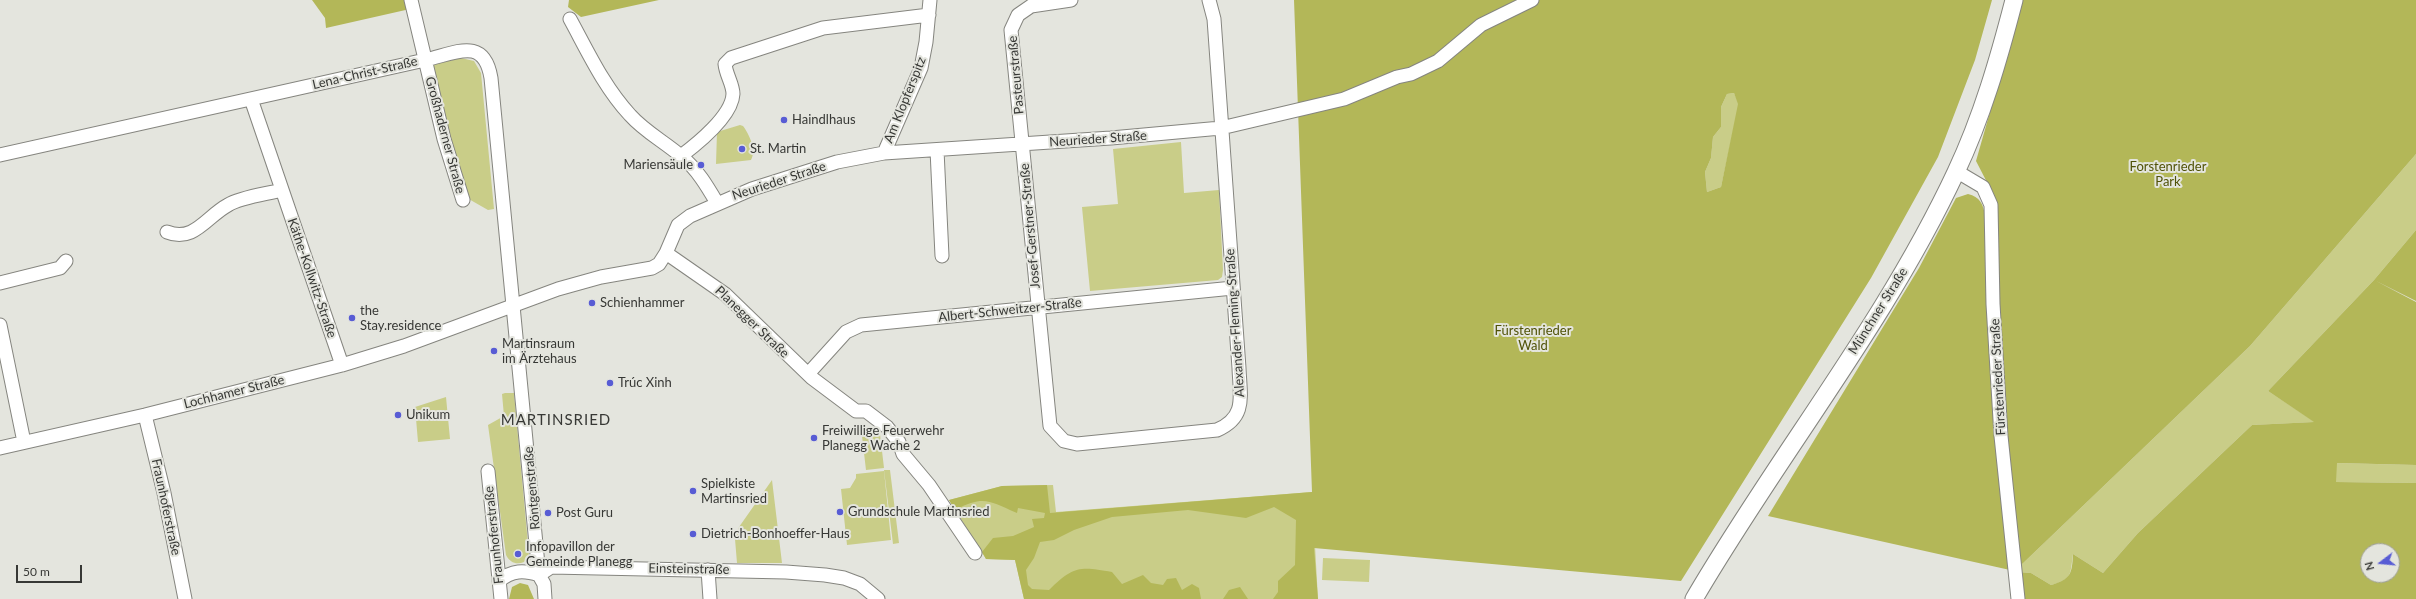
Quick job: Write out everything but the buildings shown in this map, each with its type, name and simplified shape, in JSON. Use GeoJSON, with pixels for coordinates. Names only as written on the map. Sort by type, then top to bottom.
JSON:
{"type":"FeatureCollection","features":[{"type":"Feature","properties":{"kind":"main road","name":"Münchner Straße"},"geometry":{"type":"LineString","coordinates":[[1694,599],[1727,542],[1822,400],[1915,251],[1956,171],[1996,68],[2014,0]]}},
{"type":"Feature","properties":{"kind":"street","name":"Großhaderner Straße"},"geometry":{"type":"LineString","coordinates":[[410,0],[446,143],[463,200]]}},
{"type":"Feature","properties":{"kind":"street","name":"Am Klopferspitz"},"geometry":{"type":"LineString","coordinates":[[884,153],[920,68],[926,42],[930,0]]}},
{"type":"Feature","properties":{"kind":"street","name":"Pasteurstraße"},"geometry":{"type":"LineString","coordinates":[[1022,144],[1011,30],[1018,15],[1031,6],[1071,0]]}},
{"type":"Feature","properties":{"kind":"street"},"geometry":{"type":"LineString","coordinates":[[1209,0],[1214,19],[1221,128]]}},
{"type":"Feature","properties":{"kind":"street","name":"Neurieder Straße"},"geometry":{"type":"LineString","coordinates":[[666,253],[678,225],[690,216],[717,203],[794,174],[865,156],[884,153],[1022,144],[1221,128],[1344,99],[1397,77],[1411,74],[1438,60],[1480,24],[1532,0]]}},
{"type":"Feature","properties":{"kind":"street"},"geometry":{"type":"LineString","coordinates":[[681,156],[713,129],[733,95],[725,64],[732,58],[823,28],[929,15]]}},
{"type":"Feature","properties":{"kind":"street"},"geometry":{"type":"LineString","coordinates":[[570,19],[599,73],[630,116],[663,144],[681,156],[697,171],[717,203]]}},
{"type":"Feature","properties":{"kind":"street","name":"Lena-Christ-Straße"},"geometry":{"type":"LineString","coordinates":[[0,155],[471,50],[480,53],[487,60],[491,78],[514,305]]}},
{"type":"Feature","properties":{"kind":"street","name":"Käthe-Kollwitz-Straße"},"geometry":{"type":"LineString","coordinates":[[251,99],[342,366]]}},
{"type":"Feature","properties":{"kind":"street","name":"Alexander-Fleming-Straße"},"geometry":{"type":"LineString","coordinates":[[1038,308],[1050,426],[1064,441],[1077,444],[1211,431],[1230,424],[1239,410],[1240,390],[1221,128]]}},
{"type":"Feature","properties":{"kind":"street","name":"Josef-Gerstner-Straße"},"geometry":{"type":"LineString","coordinates":[[1022,144],[1038,308]]}},
{"type":"Feature","properties":{"kind":"street"},"geometry":{"type":"LineString","coordinates":[[937,150],[942,256]]}},
{"type":"Feature","properties":{"kind":"street","name":"Fürstenrieder Straße"},"geometry":{"type":"LineString","coordinates":[[1956,171],[1983,187],[1991,206],[1995,333],[2001,436],[2018,599]]}},
{"type":"Feature","properties":{"kind":"street"},"geometry":{"type":"LineString","coordinates":[[167,232],[175,235],[185,234],[201,227],[228,204],[282,190]]}},
{"type":"Feature","properties":{"kind":"street"},"geometry":{"type":"LineString","coordinates":[[514,305],[582,282],[652,268],[659,264],[666,253]]}},
{"type":"Feature","properties":{"kind":"street","name":"Planegger Straße"},"geometry":{"type":"LineString","coordinates":[[666,253],[725,294],[808,374],[856,412],[866,411],[887,427],[899,442],[903,454],[928,485],[975,553]]}},
{"type":"Feature","properties":{"kind":"street"},"geometry":{"type":"LineString","coordinates":[[0,283],[60,268],[66,261]]}},
{"type":"Feature","properties":{"kind":"street","name":"Albert-Schweitzer-Straße"},"geometry":{"type":"LineString","coordinates":[[808,374],[846,332],[861,325],[1233,288]]}},
{"type":"Feature","properties":{"kind":"street","name":"Lochhamer Straße"},"geometry":{"type":"LineString","coordinates":[[0,448],[145,415],[342,366],[465,324],[514,305]]}},
{"type":"Feature","properties":{"kind":"street","name":"Röntgenstraße"},"geometry":{"type":"LineString","coordinates":[[514,305],[540,575],[544,584],[546,599]]}},
{"type":"Feature","properties":{"kind":"street"},"geometry":{"type":"LineString","coordinates":[[0,325],[24,442]]}},
{"type":"Feature","properties":{"kind":"street","name":"Fraunhoferstraße"},"geometry":{"type":"LineString","coordinates":[[145,415],[162,486],[185,599]]}},
{"type":"Feature","properties":{"kind":"street","name":"Fraunhoferstraße"},"geometry":{"type":"LineString","coordinates":[[488,470],[501,599]]}},
{"type":"Feature","properties":{"kind":"street","name":"Einsteinstraße"},"geometry":{"type":"LineString","coordinates":[[540,575],[551,567],[786,572],[844,578],[860,584],[878,599]]}},
{"type":"Feature","properties":{"kind":"street"},"geometry":{"type":"LineString","coordinates":[[708,570],[710,599]]}},
{"type":"Feature","properties":{"kind":"street"},"geometry":{"type":"LineString","coordinates":[[499,581],[507,574],[518,571],[540,575]]}},
{"type":"Feature","properties":{"kind":"green space"},"geometry":{"type":"Polygon","coordinates":[[[312,0],[415,0],[410,9],[326,28],[325,18],[312,0]]]}},
{"type":"Feature","properties":{"kind":"green space"},"geometry":{"type":"Polygon","coordinates":[[[569,0],[659,0],[581,17],[568,7],[569,0]]]}},
{"type":"Feature","properties":{"kind":"green space","name":"Fürstenrieder Wald"},"geometry":{"type":"Polygon","coordinates":[[[1294,0],[1992,0],[1975,60],[1938,157],[1871,278],[1681,581],[1314,548],[1318,599],[1273,599],[1278,592],[1278,581],[1295,565],[1296,520],[1274,507],[1246,518],[1188,510],[1112,517],[1074,530],[1054,540],[1040,542],[1034,558],[1026,570],[1028,585],[1032,589],[1049,590],[1064,576],[1071,572],[1092,569],[1112,572],[1122,584],[1143,575],[1151,583],[1163,585],[1167,579],[1176,578],[1182,590],[1192,584],[1199,588],[1201,599],[1024,599],[1015,560],[986,559],[982,552],[993,538],[1013,536],[1034,527],[1032,519],[1044,518],[1045,513],[1018,508],[1017,513],[986,501],[973,502],[955,510],[949,500],[1002,486],[1047,485],[1050,513],[1312,492],[1294,0]],[[1734,93],[1727,94],[1721,107],[1721,127],[1713,137],[1711,158],[1705,172],[1707,192],[1721,187],[1738,104],[1734,93]]]}},
{"type":"Feature","properties":{"kind":"green space","name":"Forstenrieder Park"},"geometry":{"type":"Polygon","coordinates":[[[2022,0],[2416,0],[2416,154],[2250,346],[2018,568],[1998,328],[1992,192],[1976,161],[2022,0]]]}},
{"type":"Feature","properties":{"kind":"green space"},"geometry":{"type":"Polygon","coordinates":[[[461,58],[474,61],[481,73],[494,209],[488,210],[467,198],[450,145],[431,65],[461,58]]]}},
{"type":"Feature","properties":{"kind":"green space"},"geometry":{"type":"Polygon","coordinates":[[[1734,93],[1739,104],[1721,187],[1707,192],[1705,172],[1711,158],[1713,137],[1721,127],[1721,107],[1727,94],[1734,93]]]}},
{"type":"Feature","properties":{"kind":"green space"},"geometry":{"type":"Polygon","coordinates":[[[740,125],[743,126],[752,142],[753,156],[751,160],[716,164],[717,132],[740,125]]]}},
{"type":"Feature","properties":{"kind":"green space"},"geometry":{"type":"Polygon","coordinates":[[[1181,142],[1184,193],[1219,190],[1223,270],[1222,277],[1218,280],[1090,291],[1082,207],[1118,204],[1113,149],[1181,142]]]}},
{"type":"Feature","properties":{"kind":"green space"},"geometry":{"type":"Polygon","coordinates":[[[2416,154],[2416,230],[2374,280],[2268,391],[2315,422],[2252,425],[2138,533],[2103,573],[2073,554],[2071,571],[2069,575],[2067,578],[2058,583],[2051,585],[2031,573],[2018,572],[2018,568],[2250,346],[2416,154]]]}},
{"type":"Feature","properties":{"kind":"green space"},"geometry":{"type":"Polygon","coordinates":[[[1968,194],[1978,199],[1985,215],[2010,570],[1768,516],[1919,268],[1956,198],[1968,194]]]}},
{"type":"Feature","properties":{"kind":"green space"},"geometry":{"type":"Polygon","coordinates":[[[2416,230],[2416,301],[2376,281],[2416,302],[2416,465],[2337,463],[2336,482],[2416,483],[2416,599],[2022,599],[2018,572],[2031,573],[2051,585],[2058,583],[2069,575],[2072,566],[2073,554],[2103,573],[2138,533],[2252,425],[2314,422],[2268,391],[2374,280],[2416,230]]]}},
{"type":"Feature","properties":{"kind":"green space"},"geometry":{"type":"Polygon","coordinates":[[[514,393],[529,555],[524,562],[519,563],[512,562],[506,555],[488,425],[504,416],[502,394],[514,393]]]}},
{"type":"Feature","properties":{"kind":"green space"},"geometry":{"type":"Polygon","coordinates":[[[446,397],[450,439],[418,442],[415,407],[446,397]]]}},
{"type":"Feature","properties":{"kind":"green space"},"geometry":{"type":"Polygon","coordinates":[[[880,434],[884,468],[866,470],[862,436],[880,434]]]}},
{"type":"Feature","properties":{"kind":"green space"},"geometry":{"type":"Polygon","coordinates":[[[2336,463],[2416,465],[2416,483],[2336,482],[2336,463]]]}},
{"type":"Feature","properties":{"kind":"green space"},"geometry":{"type":"Polygon","coordinates":[[[884,470],[890,470],[899,543],[893,544],[884,470]]]}},
{"type":"Feature","properties":{"kind":"green space"},"geometry":{"type":"Polygon","coordinates":[[[884,471],[891,540],[847,545],[841,489],[850,488],[856,478],[856,474],[884,471]]]}},
{"type":"Feature","properties":{"kind":"green space"},"geometry":{"type":"Polygon","coordinates":[[[772,480],[782,563],[737,563],[735,539],[739,527],[772,480]]]}},
{"type":"Feature","properties":{"kind":"green space"},"geometry":{"type":"Polygon","coordinates":[[[1053,485],[1056,512],[1312,492],[1318,599],[1024,599],[1015,560],[986,559],[949,500],[1002,486],[1053,485]]]}},
{"type":"Feature","properties":{"kind":"green space"},"geometry":{"type":"Polygon","coordinates":[[[1323,558],[1370,560],[1369,582],[1322,580],[1323,558]]]}},
{"type":"Feature","properties":{"kind":"green space"},"geometry":{"type":"Polygon","coordinates":[[[520,583],[528,585],[534,599],[509,599],[512,587],[520,583]]]}},
{"type":"Feature","properties":{"kind":"green space"},"geometry":{"type":"Polygon","coordinates":[[[1240,587],[1248,599],[1223,599],[1229,590],[1240,587]]]}},
{"type":"Feature","properties":{"kind":"place","name":"Haindlhaus"},"geometry":{"type":"Point","coordinates":[784,120]}},
{"type":"Feature","properties":{"kind":"place","name":"St. Martin"},"geometry":{"type":"Point","coordinates":[742,149]}},
{"type":"Feature","properties":{"kind":"place","name":"Mariensäule"},"geometry":{"type":"Point","coordinates":[701,165]}},
{"type":"Feature","properties":{"kind":"place","name":"Schienhammer"},"geometry":{"type":"Point","coordinates":[592,303]}},
{"type":"Feature","properties":{"kind":"place","name":"the Stay.residence"},"geometry":{"type":"Point","coordinates":[352,318]}},
{"type":"Feature","properties":{"kind":"place","name":"Martinsraum im Ärztehaus"},"geometry":{"type":"Point","coordinates":[494,351]}},
{"type":"Feature","properties":{"kind":"place","name":"Trúc Xinh"},"geometry":{"type":"Point","coordinates":[610,383]}},
{"type":"Feature","properties":{"kind":"place","name":"Unikum"},"geometry":{"type":"Point","coordinates":[398,415]}},
{"type":"Feature","properties":{"kind":"place","name":"Freiwillige Feuerwehr Planegg Wache 2"},"geometry":{"type":"Point","coordinates":[814,438]}},
{"type":"Feature","properties":{"kind":"place","name":"Spielkiste Martinsried"},"geometry":{"type":"Point","coordinates":[693,491]}},
{"type":"Feature","properties":{"kind":"place","name":"Grundschule Martinsried"},"geometry":{"type":"Point","coordinates":[840,512]}},
{"type":"Feature","properties":{"kind":"place","name":"Post Guru"},"geometry":{"type":"Point","coordinates":[548,513]}},
{"type":"Feature","properties":{"kind":"place","name":"Dietrich-Bonhoeffer-Haus"},"geometry":{"type":"Point","coordinates":[693,534]}},
{"type":"Feature","properties":{"kind":"place","name":"Infopavillon der Gemeinde Planegg"},"geometry":{"type":"Point","coordinates":[518,554]}},
{"type":"Feature","properties":{"kind":"district","name":"MARTINSRIED"},"geometry":{"type":"Point","coordinates":[556,420]}}]}
